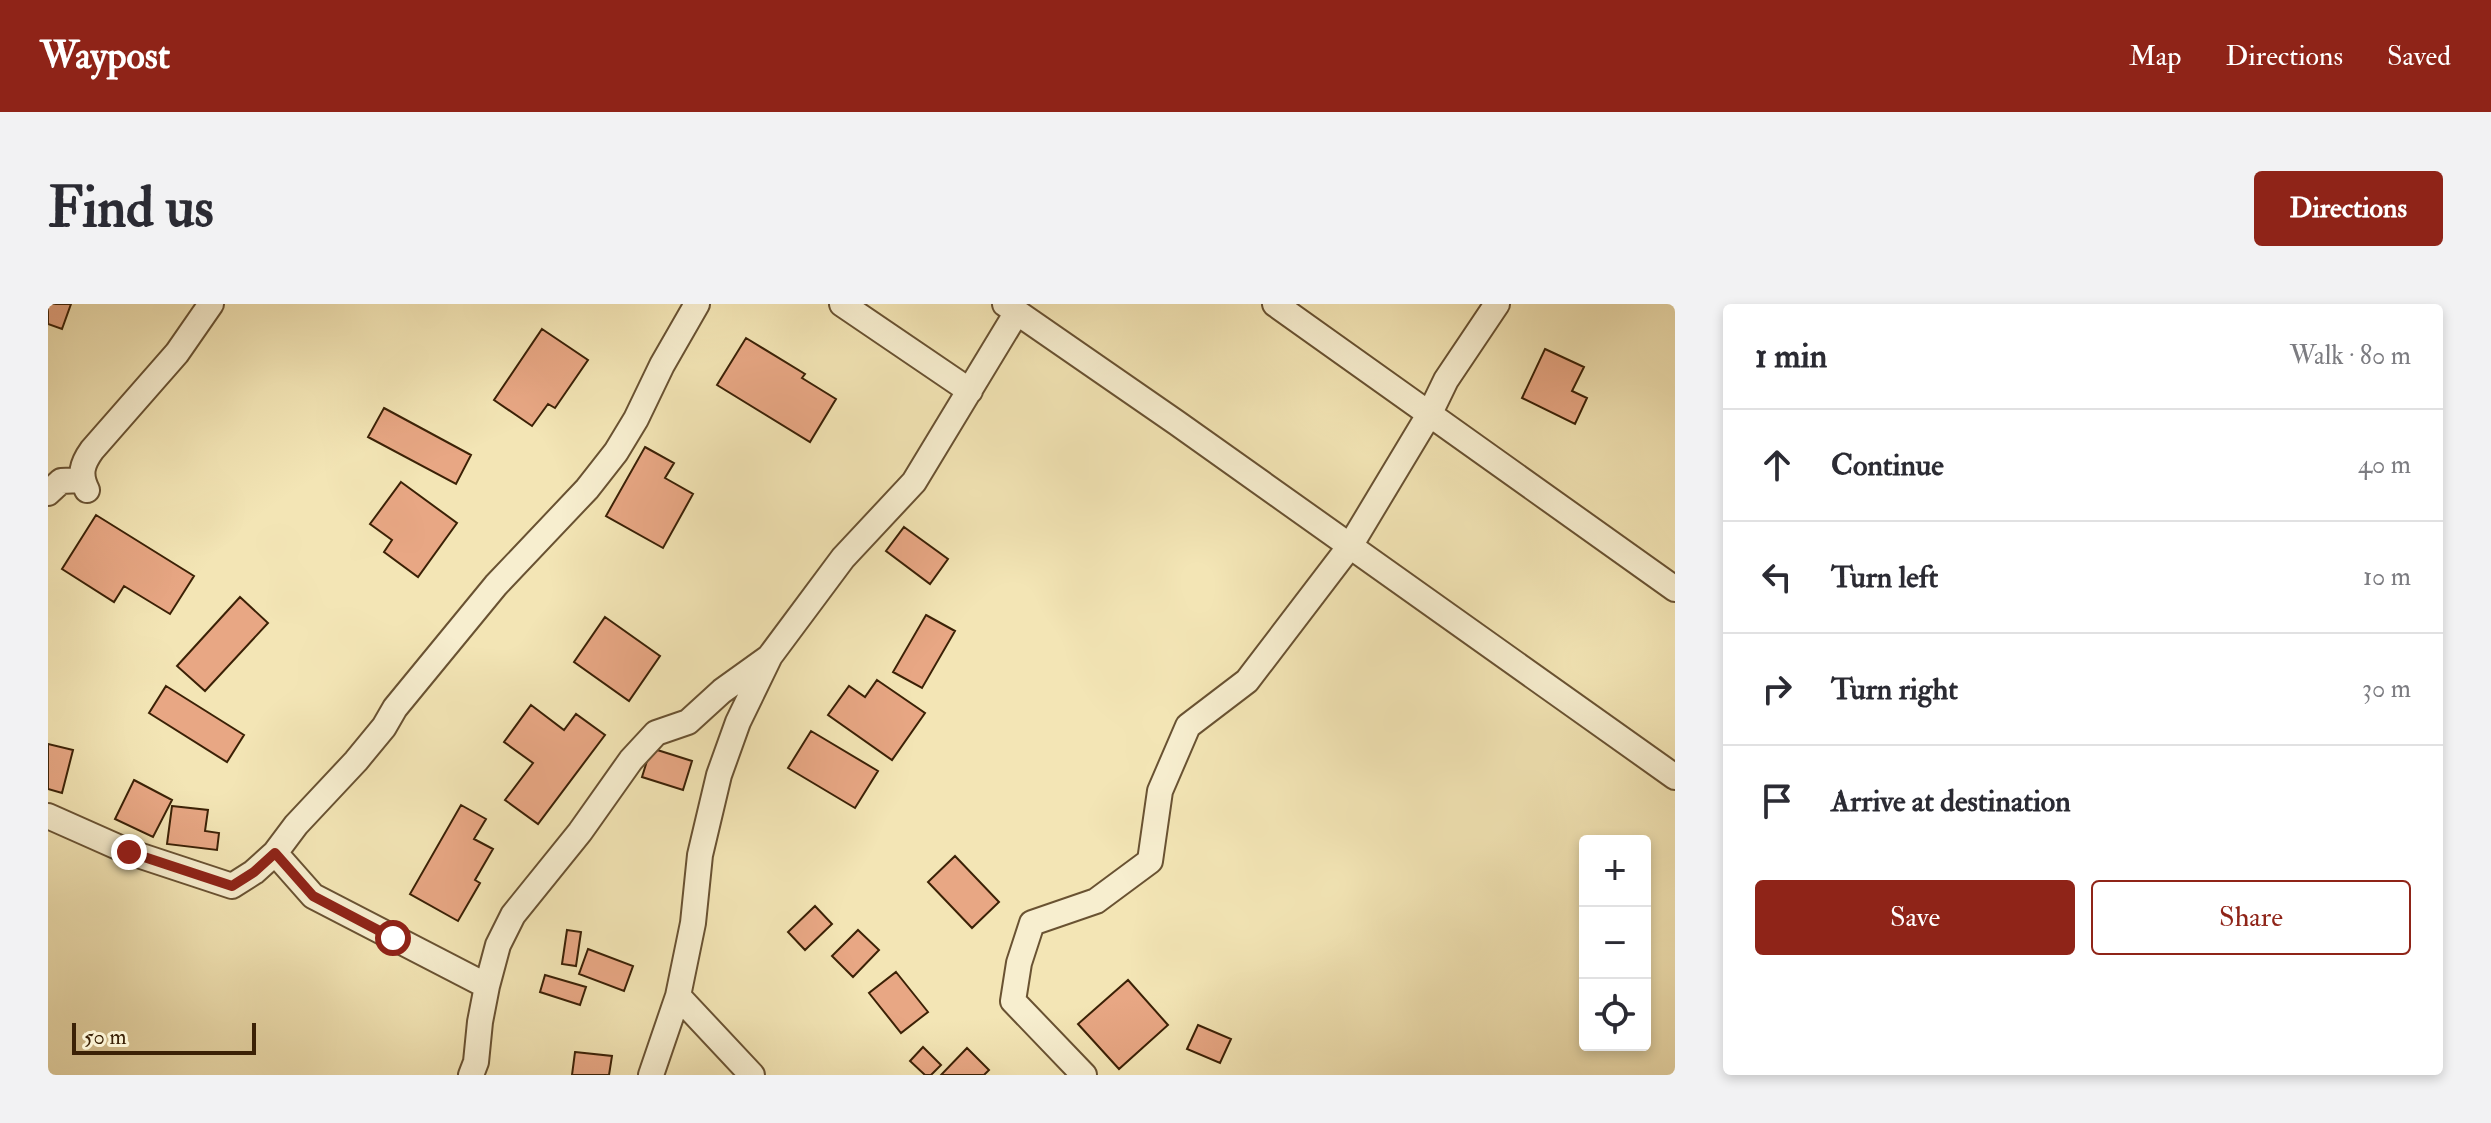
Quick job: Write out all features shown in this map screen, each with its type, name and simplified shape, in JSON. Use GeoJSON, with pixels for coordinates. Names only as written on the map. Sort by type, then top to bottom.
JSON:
{"type":"FeatureCollection","features":[{"type":"Feature","properties":{"kind":"street"},"geometry":{"type":"LineString","coordinates":[[48,493],[61,481],[84,485],[82,464],[177,353],[211,304]]}},
{"type":"Feature","properties":{"kind":"street"},"geometry":{"type":"LineString","coordinates":[[48,816],[129,852],[232,886],[254,872],[275,853],[296,825],[356,761],[384,727],[395,708],[496,585],[607,464],[636,419],[697,304]]}},
{"type":"Feature","properties":{"kind":"street"},"geometry":{"type":"LineString","coordinates":[[842,304],[970,391]]}},
{"type":"Feature","properties":{"kind":"street"},"geometry":{"type":"LineString","coordinates":[[1275,304],[1675,589]]}},
{"type":"Feature","properties":{"kind":"street"},"geometry":{"type":"LineString","coordinates":[[1084,1075],[1013,1001],[1019,963],[1032,923],[1096,901],[1150,861],[1160,791],[1188,726],[1247,681],[1350,546],[1430,413],[1446,380],[1497,304]]}},
{"type":"Feature","properties":{"kind":"street"},"geometry":{"type":"LineString","coordinates":[[651,1075],[678,996],[693,923],[700,855],[719,775],[738,722],[770,656],[843,558],[914,482],[970,391],[1011,308],[1675,777]]}},
{"type":"Feature","properties":{"kind":"street"},"geometry":{"type":"LineString","coordinates":[[688,722],[722,691],[770,656]]}},
{"type":"Feature","properties":{"kind":"street"},"geometry":{"type":"LineString","coordinates":[[471,1075],[476,1062],[487,986],[498,945],[513,915],[543,875],[580,832],[631,760],[656,733],[688,722],[738,722]]}},
{"type":"Feature","properties":{"kind":"street"},"geometry":{"type":"LineString","coordinates":[[275,853],[313,896],[487,986]]}},
{"type":"Feature","properties":{"kind":"street"},"geometry":{"type":"LineString","coordinates":[[678,996],[752,1075]]}},
{"type":"Feature","properties":{"kind":"building"},"geometry":{"type":"Polygon","coordinates":[[[48,304],[71,304],[62,329],[48,324],[48,304]]]}},
{"type":"Feature","properties":{"kind":"building"},"geometry":{"type":"Polygon","coordinates":[[[542,329],[588,360],[555,408],[548,404],[532,426],[494,400],[542,329]]]}},
{"type":"Feature","properties":{"kind":"building"},"geometry":{"type":"Polygon","coordinates":[[[746,338],[805,374],[802,378],[836,399],[810,442],[717,385],[746,338]]]}},
{"type":"Feature","properties":{"kind":"building"},"geometry":{"type":"Polygon","coordinates":[[[1545,349],[1584,367],[1572,391],[1587,398],[1575,424],[1522,398],[1545,349]]]}},
{"type":"Feature","properties":{"kind":"building"},"geometry":{"type":"Polygon","coordinates":[[[384,408],[471,455],[456,484],[368,437],[384,408]]]}},
{"type":"Feature","properties":{"kind":"building"},"geometry":{"type":"Polygon","coordinates":[[[645,447],[674,463],[665,478],[693,494],[663,548],[606,516],[645,447]]]}},
{"type":"Feature","properties":{"kind":"building"},"geometry":{"type":"Polygon","coordinates":[[[401,482],[457,523],[418,577],[384,552],[392,540],[370,524],[401,482]]]}},
{"type":"Feature","properties":{"kind":"building"},"geometry":{"type":"Polygon","coordinates":[[[96,515],[194,576],[170,614],[124,586],[114,602],[62,569],[96,515]]]}},
{"type":"Feature","properties":{"kind":"building"},"geometry":{"type":"Polygon","coordinates":[[[904,527],[948,559],[930,584],[886,551],[904,527]]]}},
{"type":"Feature","properties":{"kind":"building"},"geometry":{"type":"Polygon","coordinates":[[[240,597],[268,623],[205,691],[177,666],[240,597]]]}},
{"type":"Feature","properties":{"kind":"building"},"geometry":{"type":"Polygon","coordinates":[[[926,615],[955,631],[922,688],[893,672],[926,615]]]}},
{"type":"Feature","properties":{"kind":"building"},"geometry":{"type":"Polygon","coordinates":[[[605,617],[660,656],[629,701],[574,662],[605,617]]]}},
{"type":"Feature","properties":{"kind":"building"},"geometry":{"type":"Polygon","coordinates":[[[877,680],[925,713],[892,760],[828,715],[849,686],[865,697],[877,680]]]}},
{"type":"Feature","properties":{"kind":"building"},"geometry":{"type":"Polygon","coordinates":[[[166,686],[244,735],[227,762],[149,713],[166,686]]]}},
{"type":"Feature","properties":{"kind":"building"},"geometry":{"type":"Polygon","coordinates":[[[531,705],[564,730],[576,714],[605,735],[538,824],[505,800],[533,763],[504,742],[531,705]]]}},
{"type":"Feature","properties":{"kind":"building"},"geometry":{"type":"Polygon","coordinates":[[[811,731],[878,771],[855,808],[788,768],[811,731]]]}},
{"type":"Feature","properties":{"kind":"building"},"geometry":{"type":"Polygon","coordinates":[[[48,744],[73,750],[62,793],[48,789],[48,744]]]}},
{"type":"Feature","properties":{"kind":"building"},"geometry":{"type":"Polygon","coordinates":[[[651,748],[692,761],[683,790],[642,777],[651,748]]]}},
{"type":"Feature","properties":{"kind":"building"},"geometry":{"type":"Polygon","coordinates":[[[134,780],[172,800],[153,837],[115,819],[134,780]]]}},
{"type":"Feature","properties":{"kind":"building"},"geometry":{"type":"Polygon","coordinates":[[[461,805],[486,819],[474,839],[493,849],[475,880],[480,883],[458,921],[410,894],[461,805]]]}},
{"type":"Feature","properties":{"kind":"building"},"geometry":{"type":"Polygon","coordinates":[[[172,806],[208,810],[205,831],[219,833],[217,850],[167,844],[172,806]]]}},
{"type":"Feature","properties":{"kind":"building"},"geometry":{"type":"Polygon","coordinates":[[[955,856],[999,902],[972,928],[928,882],[955,856]]]}},
{"type":"Feature","properties":{"kind":"building"},"geometry":{"type":"Polygon","coordinates":[[[815,906],[832,924],[805,950],[788,932],[815,906]]]}},
{"type":"Feature","properties":{"kind":"building"},"geometry":{"type":"Polygon","coordinates":[[[567,930],[581,932],[576,966],[562,964],[567,930]]]}},
{"type":"Feature","properties":{"kind":"building"},"geometry":{"type":"Polygon","coordinates":[[[858,930],[879,950],[853,977],[832,956],[858,930]]]}},
{"type":"Feature","properties":{"kind":"building"},"geometry":{"type":"Polygon","coordinates":[[[588,949],[633,966],[624,991],[579,974],[588,949]]]}},
{"type":"Feature","properties":{"kind":"building"},"geometry":{"type":"Polygon","coordinates":[[[896,972],[928,1012],[901,1033],[869,993],[896,972]]]}},
{"type":"Feature","properties":{"kind":"building"},"geometry":{"type":"Polygon","coordinates":[[[545,975],[586,987],[580,1005],[540,992],[545,975]]]}},
{"type":"Feature","properties":{"kind":"building"},"geometry":{"type":"Polygon","coordinates":[[[1128,980],[1168,1025],[1119,1069],[1078,1024],[1128,980]]]}},
{"type":"Feature","properties":{"kind":"building"},"geometry":{"type":"Polygon","coordinates":[[[1198,1025],[1231,1039],[1220,1063],[1187,1049],[1198,1025]]]}},
{"type":"Feature","properties":{"kind":"building"},"geometry":{"type":"Polygon","coordinates":[[[923,1047],[941,1065],[931,1075],[925,1075],[910,1061],[923,1047]]]}},
{"type":"Feature","properties":{"kind":"building"},"geometry":{"type":"Polygon","coordinates":[[[967,1048],[989,1070],[984,1075],[941,1075],[967,1048]]]}},
{"type":"Feature","properties":{"kind":"building"},"geometry":{"type":"Polygon","coordinates":[[[575,1052],[612,1056],[609,1075],[572,1075],[575,1052]]]}},
{"type":"Feature","properties":{"kind":"route"},"geometry":{"type":"LineString","coordinates":[[129,852],[232,886],[275,853],[313,896],[393,938]]}}]}
